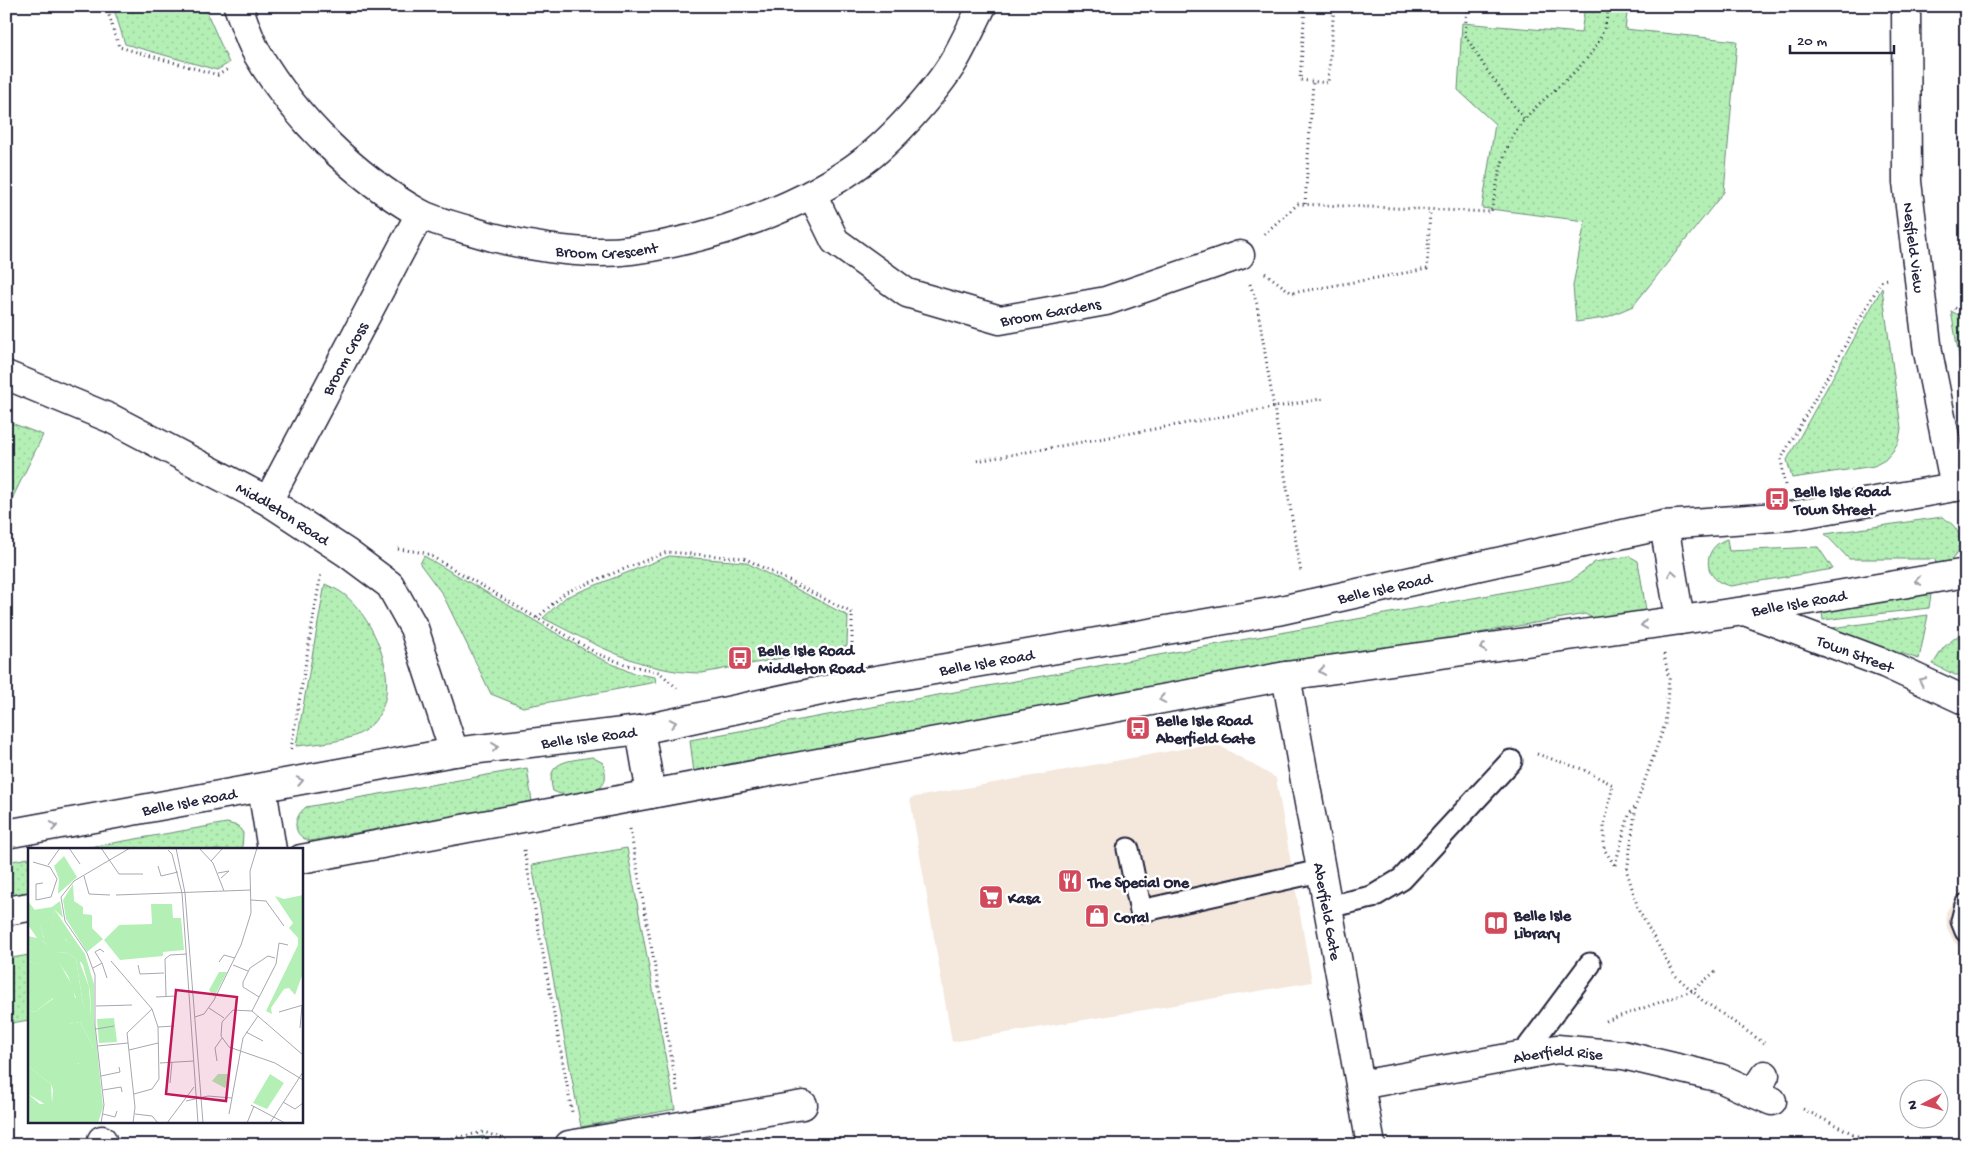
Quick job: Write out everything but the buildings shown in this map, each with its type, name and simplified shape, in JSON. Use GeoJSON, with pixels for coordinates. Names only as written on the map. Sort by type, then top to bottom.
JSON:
{"type":"FeatureCollection","features":[{"type":"Feature","properties":{"kind":"street","name":"Broom Crescent"},"geometry":{"type":"LineString","coordinates":[[238,6],[256,53],[297,112],[361,173],[420,214],[503,241],[570,250],[631,250],[684,240],[760,218],[812,194],[866,160],[912,114],[953,63],[982,6]]}},
{"type":"Feature","properties":{"kind":"street","name":"Nesfield View"},"geometry":{"type":"LineString","coordinates":[[1906,6],[1907,182],[1917,274],[1928,352],[1962,490]]}},
{"type":"Feature","properties":{"kind":"street","name":"Broom Gardens"},"geometry":{"type":"LineString","coordinates":[[812,194],[835,241],[907,293],[1000,320],[1106,301],[1240,255]]}},
{"type":"Feature","properties":{"kind":"street","name":"Broom Cross"},"geometry":{"type":"LineString","coordinates":[[268,500],[420,214]]}},
{"type":"Feature","properties":{"kind":"street","name":"Middleton Road"},"geometry":{"type":"LineString","coordinates":[[6,375],[112,419],[268,500],[347,553],[390,585],[414,628],[454,752]]}},
{"type":"Feature","properties":{"kind":"street","name":"Belle Isle Road"},"geometry":{"type":"LineString","coordinates":[[6,834],[454,752],[640,730],[853,684],[1306,604],[1664,525],[1790,516],[1962,490]]}},
{"type":"Feature","properties":{"kind":"street"},"geometry":{"type":"LineString","coordinates":[[1664,525],[1669,622]]}},
{"type":"Feature","properties":{"kind":"street","name":"Belle Isle Road"},"geometry":{"type":"LineString","coordinates":[[302,859],[1286,676],[1744,611],[1966,573]]}},
{"type":"Feature","properties":{"kind":"street","name":"Town Street"},"geometry":{"type":"LineString","coordinates":[[1744,611],[1886,664],[1966,702]]}},
{"type":"Feature","properties":{"kind":"street","name":"Aberfield Gate"},"geometry":{"type":"LineString","coordinates":[[1286,676],[1371,1145]]}},
{"type":"Feature","properties":{"kind":"street"},"geometry":{"type":"LineString","coordinates":[[640,730],[651,794]]}},
{"type":"Feature","properties":{"kind":"street"},"geometry":{"type":"LineString","coordinates":[[262,788],[272,848]]}},
{"type":"Feature","properties":{"kind":"street"},"geometry":{"type":"LineString","coordinates":[[6,911],[28,907]]}},
{"type":"Feature","properties":{"kind":"street","name":"Aberfield Rise"},"geometry":{"type":"LineString","coordinates":[[1360,1084],[1557,1049],[1623,1055],[1764,1089]]}},
{"type":"Feature","properties":{"kind":"street"},"geometry":{"type":"LineString","coordinates":[[574,1144],[676,1132],[803,1105]]}},
{"type":"Feature","properties":{"kind":"lane"},"geometry":{"type":"LineString","coordinates":[[1327,907],[1372,897],[1402,878],[1511,761]]}},
{"type":"Feature","properties":{"kind":"lane"},"geometry":{"type":"LineString","coordinates":[[1128,849],[1141,911],[1320,871]]}},
{"type":"Feature","properties":{"kind":"lane"},"geometry":{"type":"LineString","coordinates":[[1966,905],[1962,921],[1966,931]]}},
{"type":"Feature","properties":{"kind":"lane"},"geometry":{"type":"LineString","coordinates":[[1523,1054],[1590,964]]}},
{"type":"Feature","properties":{"kind":"path"},"geometry":{"type":"LineString","coordinates":[[106,6],[119,48],[218,75],[256,53]]}},
{"type":"Feature","properties":{"kind":"path"},"geometry":{"type":"LineString","coordinates":[[1305,6],[1300,80],[1328,83],[1334,6]]}},
{"type":"Feature","properties":{"kind":"path"},"geometry":{"type":"LineString","coordinates":[[1467,6],[1465,35],[1488,72],[1525,120]]}},
{"type":"Feature","properties":{"kind":"path"},"geometry":{"type":"LineString","coordinates":[[1240,255],[1298,204],[1491,212],[1503,161],[1515,132],[1535,107],[1585,62],[1601,41],[1608,6]]}},
{"type":"Feature","properties":{"kind":"path"},"geometry":{"type":"LineString","coordinates":[[1305,204],[1313,82]]}},
{"type":"Feature","properties":{"kind":"path"},"geometry":{"type":"LineString","coordinates":[[1240,255],[1292,293],[1427,269],[1430,210]]}},
{"type":"Feature","properties":{"kind":"path"},"geometry":{"type":"LineString","coordinates":[[1240,255],[1257,304],[1306,604]]}},
{"type":"Feature","properties":{"kind":"path"},"geometry":{"type":"LineString","coordinates":[[1790,516],[1781,460],[1882,280],[1917,274]]}},
{"type":"Feature","properties":{"kind":"path"},"geometry":{"type":"LineString","coordinates":[[977,461],[1273,406],[1326,398]]}},
{"type":"Feature","properties":{"kind":"path"},"geometry":{"type":"LineString","coordinates":[[537,618],[566,592],[667,552],[744,558],[852,613],[853,684]]}},
{"type":"Feature","properties":{"kind":"path"},"geometry":{"type":"LineString","coordinates":[[1669,622],[1669,679],[1665,724],[1636,805],[1627,872],[1639,911],[1675,975],[1692,992],[1745,1031],[1780,1052],[1764,1089],[1876,1145]]}},
{"type":"Feature","properties":{"kind":"path"},"geometry":{"type":"LineString","coordinates":[[1511,761],[1524,752],[1544,755],[1582,769],[1613,785],[1604,826],[1604,849],[1614,866],[1629,815],[1636,805]]}},
{"type":"Feature","properties":{"kind":"path"},"geometry":{"type":"LineString","coordinates":[[624,799],[676,1132]]}},
{"type":"Feature","properties":{"kind":"path"},"geometry":{"type":"LineString","coordinates":[[518,819],[574,1144]]}},
{"type":"Feature","properties":{"kind":"path"},"geometry":{"type":"LineString","coordinates":[[1599,1023],[1692,992],[1716,971]]}},
{"type":"Feature","properties":{"kind":"path"},"geometry":{"type":"LineString","coordinates":[[418,1145],[484,1132],[520,1145]]}},
{"type":"Feature","properties":{"kind":"shaded area"},"geometry":{"type":"Polygon","coordinates":[[[1215,743],[1276,778],[1312,982],[952,1042],[910,798],[1215,743]]]}},
{"type":"Feature","properties":{"kind":"shaded area"},"geometry":{"type":"Polygon","coordinates":[[[1966,883],[1966,952],[1954,942],[1947,928],[1946,912],[1966,883]]]}},
{"type":"Feature","properties":{"kind":"green space"},"geometry":{"type":"Polygon","coordinates":[[[113,6],[204,6],[229,63],[217,70],[125,44],[113,6]]]}},
{"type":"Feature","properties":{"kind":"green space"},"geometry":{"type":"Polygon","coordinates":[[[1585,6],[1628,6],[1625,29],[1737,41],[1724,192],[1633,306],[1605,318],[1576,322],[1573,286],[1585,221],[1482,208],[1495,124],[1458,90],[1462,23],[1581,33],[1585,6]]]}},
{"type":"Feature","properties":{"kind":"green space"},"geometry":{"type":"Polygon","coordinates":[[[1882,288],[1901,428],[1899,440],[1885,460],[1874,466],[1792,478],[1787,460],[1882,288]]]}},
{"type":"Feature","properties":{"kind":"green space"},"geometry":{"type":"Polygon","coordinates":[[[1951,311],[1966,319],[1966,396],[1951,311]]]}},
{"type":"Feature","properties":{"kind":"green space"},"geometry":{"type":"Polygon","coordinates":[[[6,421],[43,435],[12,499],[6,495],[6,421]]]}},
{"type":"Feature","properties":{"kind":"green space"},"geometry":{"type":"Polygon","coordinates":[[[1942,517],[1951,523],[1956,530],[1960,544],[1958,552],[1953,558],[1937,568],[1935,559],[1849,559],[1825,534],[1942,517]]]}},
{"type":"Feature","properties":{"kind":"green space"},"geometry":{"type":"Polygon","coordinates":[[[1727,539],[1729,551],[1818,547],[1833,569],[1731,586],[1715,578],[1710,572],[1708,564],[1712,550],[1718,543],[1727,539]]]}},
{"type":"Feature","properties":{"kind":"green space"},"geometry":{"type":"Polygon","coordinates":[[[424,556],[597,657],[632,673],[655,677],[656,682],[523,707],[491,694],[443,595],[420,564],[424,556]]]}},
{"type":"Feature","properties":{"kind":"green space"},"geometry":{"type":"Polygon","coordinates":[[[669,556],[745,562],[848,616],[847,646],[702,673],[681,672],[660,668],[620,655],[581,638],[543,618],[566,597],[669,556]]]}},
{"type":"Feature","properties":{"kind":"green space"},"geometry":{"type":"Polygon","coordinates":[[[1629,556],[1638,561],[1646,610],[1596,620],[1585,614],[694,773],[690,740],[1572,580],[1595,562],[1629,556]]]}},
{"type":"Feature","properties":{"kind":"green space"},"geometry":{"type":"Polygon","coordinates":[[[325,584],[345,595],[358,608],[379,645],[385,665],[387,685],[384,704],[375,721],[353,737],[296,746],[325,584]]]}},
{"type":"Feature","properties":{"kind":"green space"},"geometry":{"type":"Polygon","coordinates":[[[1931,594],[1929,608],[1823,620],[1822,612],[1931,594]]]}},
{"type":"Feature","properties":{"kind":"green space"},"geometry":{"type":"Polygon","coordinates":[[[1928,615],[1919,659],[1824,629],[1928,615]]]}},
{"type":"Feature","properties":{"kind":"green space"},"geometry":{"type":"Polygon","coordinates":[[[1966,629],[1966,675],[1955,675],[1933,664],[1944,647],[1966,629]]]}},
{"type":"Feature","properties":{"kind":"green space"},"geometry":{"type":"Polygon","coordinates":[[[592,757],[603,763],[605,777],[602,786],[593,791],[573,794],[553,791],[551,781],[555,768],[567,761],[592,757]]]}},
{"type":"Feature","properties":{"kind":"green space"},"geometry":{"type":"Polygon","coordinates":[[[527,768],[532,802],[310,841],[304,839],[297,831],[296,821],[301,811],[306,807],[527,768]]]}},
{"type":"Feature","properties":{"kind":"green space"},"geometry":{"type":"Polygon","coordinates":[[[227,823],[238,826],[243,833],[242,848],[84,848],[227,823]]]}},
{"type":"Feature","properties":{"kind":"green space"},"geometry":{"type":"Polygon","coordinates":[[[627,848],[675,1109],[581,1127],[532,865],[627,848]]]}},
{"type":"Feature","properties":{"kind":"green space"},"geometry":{"type":"Polygon","coordinates":[[[28,858],[28,892],[6,896],[6,862],[28,858]]]}},
{"type":"Feature","properties":{"kind":"green space"},"geometry":{"type":"Polygon","coordinates":[[[28,955],[28,1020],[6,1024],[6,959],[28,955]]]}},
{"type":"Feature","properties":{"kind":"green space"},"geometry":{"type":"Polygon","coordinates":[[[484,1136],[486,1145],[441,1145],[484,1136]]]}},
{"type":"Feature","properties":{"kind":"place","name":"Belle Isle Road Town Street"},"geometry":{"type":"Point","coordinates":[1777,499]}},
{"type":"Feature","properties":{"kind":"place","name":"Belle Isle Road Middleton Road"},"geometry":{"type":"Point","coordinates":[740,658]}},
{"type":"Feature","properties":{"kind":"place","name":"Belle Isle Road Aberfield Gate"},"geometry":{"type":"Point","coordinates":[1138,728]}},
{"type":"Feature","properties":{"kind":"place","name":"The Special One"},"geometry":{"type":"Point","coordinates":[1070,881]}},
{"type":"Feature","properties":{"kind":"place","name":"Kasa"},"geometry":{"type":"Point","coordinates":[991,897]}},
{"type":"Feature","properties":{"kind":"place","name":"Coral"},"geometry":{"type":"Point","coordinates":[1097,916]}},
{"type":"Feature","properties":{"kind":"place","name":"Belle Isle Library"},"geometry":{"type":"Point","coordinates":[1496,923]}}]}
